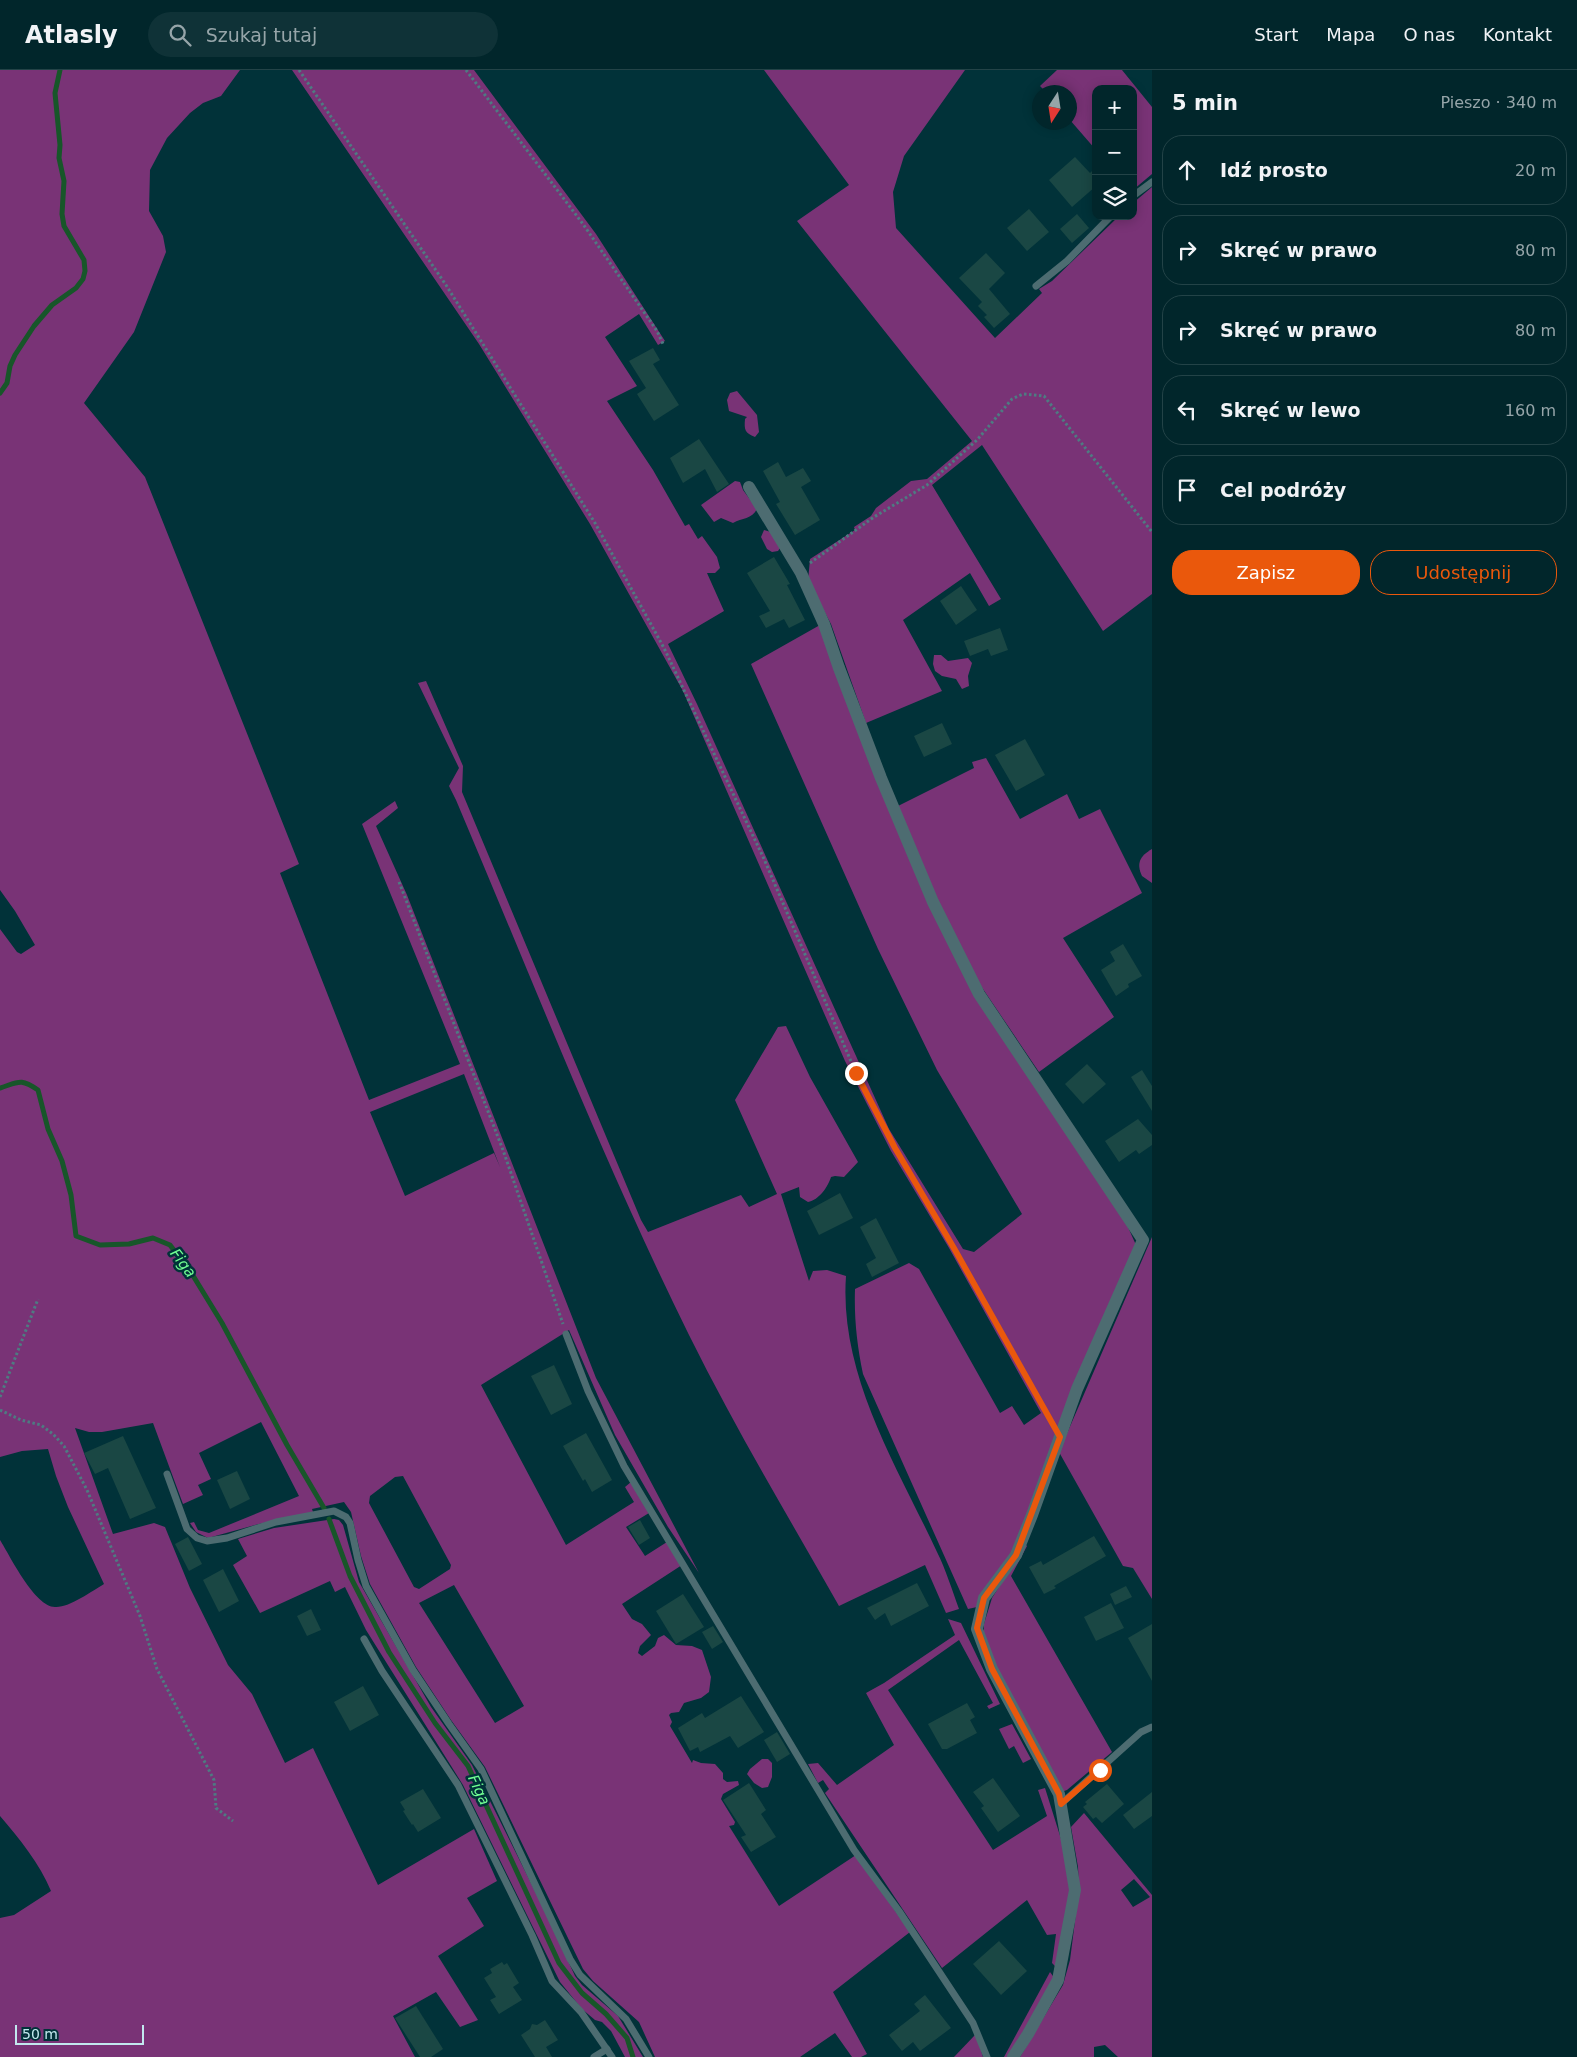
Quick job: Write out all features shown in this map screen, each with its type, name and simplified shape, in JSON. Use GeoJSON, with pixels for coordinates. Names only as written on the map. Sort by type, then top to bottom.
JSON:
{"type":"FeatureCollection","features":[{"type":"Feature","properties":{"kind":"street"},"geometry":{"type":"LineString","coordinates":[[749,487],[799,570],[824,624],[881,778],[933,902],[979,994],[1143,1240],[1077,1389],[1016,1555],[984,1598],[977,1628],[992,1669],[1059,1794],[1075,1890],[1058,1980],[1013,2057]]}},
{"type":"Feature","properties":{"kind":"lane"},"geometry":{"type":"LineString","coordinates":[[1137,193],[1152,182]]}},
{"type":"Feature","properties":{"kind":"lane"},"geometry":{"type":"LineString","coordinates":[[1036,286],[1067,261],[1107,220]]}},
{"type":"Feature","properties":{"kind":"lane"},"geometry":{"type":"LineString","coordinates":[[566,1334],[588,1391],[624,1466],[849,1843],[914,1934],[973,2022],[987,2057]]}},
{"type":"Feature","properties":{"kind":"lane"},"geometry":{"type":"LineString","coordinates":[[167,1474],[187,1529],[197,1538],[207,1541],[227,1538],[276,1522],[334,1511],[346,1517],[350,1523],[366,1586],[414,1670],[481,1769],[570,1959],[580,1975],[626,2019],[649,2057]]}},
{"type":"Feature","properties":{"kind":"lane"},"geometry":{"type":"LineString","coordinates":[[364,1639],[382,1671],[458,1785],[532,1935],[552,1981],[581,2012],[612,2057]]}},
{"type":"Feature","properties":{"kind":"lane"},"geometry":{"type":"LineString","coordinates":[[1061,1804],[1141,1732],[1152,1727]]}},
{"type":"Feature","properties":{"kind":"lane"},"geometry":{"type":"LineString","coordinates":[[594,2057],[607,2048]]}},
{"type":"Feature","properties":{"kind":"path"},"geometry":{"type":"LineString","coordinates":[[299,70],[446,285],[595,523],[664,648],[764,859],[856,1073],[895,1148],[955,1250],[1060,1437]]}},
{"type":"Feature","properties":{"kind":"path"},"geometry":{"type":"LineString","coordinates":[[466,70],[583,224],[657,331],[663,344]]}},
{"type":"Feature","properties":{"kind":"path"},"geometry":{"type":"LineString","coordinates":[[799,570],[874,516],[927,485],[977,440],[1012,399],[1024,394],[1044,396],[1152,532]]}},
{"type":"Feature","properties":{"kind":"path"},"geometry":{"type":"LineString","coordinates":[[399,882],[503,1150],[566,1334]]}},
{"type":"Feature","properties":{"kind":"path"},"geometry":{"type":"LineString","coordinates":[[0,1397],[38,1299]]}},
{"type":"Feature","properties":{"kind":"path"},"geometry":{"type":"LineString","coordinates":[[0,1410],[21,1420],[41,1425],[64,1446],[87,1490],[140,1616],[156,1669],[214,1780],[216,1808],[233,1821]]}},
{"type":"Feature","properties":{"kind":"shaded area"},"geometry":{"type":"Polygon","coordinates":[[[0,70],[240,70],[221,96],[203,103],[190,113],[167,138],[150,170],[149,211],[163,236],[166,252],[134,332],[84,403],[145,477],[299,864],[280,873],[369,1100],[460,1064],[362,824],[395,801],[398,808],[376,826],[407,895],[596,1378],[699,1573],[668,1527],[615,1435],[569,1330],[481,1385],[566,1545],[634,1502],[625,1487],[631,1482],[649,1513],[626,1527],[645,1556],[667,1542],[682,1565],[622,1604],[632,1619],[642,1624],[651,1635],[640,1646],[638,1653],[642,1656],[655,1646],[658,1638],[664,1635],[676,1645],[692,1646],[702,1650],[711,1677],[709,1692],[701,1698],[684,1703],[679,1712],[671,1713],[669,1715],[672,1722],[670,1726],[692,1763],[693,1760],[701,1763],[715,1764],[723,1773],[723,1779],[727,1782],[738,1781],[739,1785],[723,1794],[721,1799],[735,1822],[734,1825],[729,1826],[779,1906],[856,1855],[910,1932],[833,1992],[867,2054],[861,2057],[852,2057],[835,2033],[800,2057],[655,2057],[639,2022],[593,1981],[583,1969],[485,1767],[416,1667],[370,1584],[361,1556],[351,1512],[344,1502],[312,1509],[313,1512],[208,1538],[196,1532],[190,1523],[194,1522],[198,1530],[209,1533],[299,1496],[261,1422],[199,1453],[211,1479],[198,1485],[203,1495],[183,1504],[153,1423],[102,1432],[89,1432],[75,1428],[113,1534],[154,1523],[165,1527],[190,1588],[228,1665],[252,1694],[285,1763],[313,1748],[378,1885],[474,1829],[497,1881],[467,1898],[484,1926],[438,1956],[478,2020],[460,2027],[436,1992],[393,2016],[415,2057],[0,2057],[0,1918],[14,1915],[51,1891],[35,1861],[0,1816],[0,1540],[31,1590],[47,1605],[61,1607],[67,1605],[104,1584],[68,1507],[48,1449],[22,1451],[0,1457],[0,929],[17,952],[21,954],[35,945],[0,890],[0,70]],[[464,1074],[370,1112],[405,1196],[494,1153],[500,1167],[464,1074]],[[403,1476],[395,1477],[370,1496],[369,1503],[414,1587],[419,1589],[450,1569],[451,1565],[403,1476]],[[454,1585],[419,1603],[495,1723],[524,1706],[454,1585]]]}},
{"type":"Feature","properties":{"kind":"shaded area"},"geometry":{"type":"Polygon","coordinates":[[[292,70],[474,70],[596,234],[665,341],[658,345],[639,314],[605,337],[637,386],[607,401],[653,470],[685,526],[689,524],[698,539],[702,536],[717,557],[720,568],[715,573],[707,573],[724,611],[668,644],[697,704],[889,1129],[963,1249],[974,1252],[1022,1214],[937,1070],[878,949],[751,664],[820,625],[928,903],[1127,1225],[1136,1245],[1020,1541],[977,1607],[968,1609],[863,1374],[856,1332],[855,1289],[909,1263],[919,1269],[1000,1413],[1012,1406],[1024,1425],[1041,1413],[949,1248],[891,1151],[845,1061],[683,691],[590,524],[479,344],[292,70]]]}},
{"type":"Feature","properties":{"kind":"shaded area"},"geometry":{"type":"Polygon","coordinates":[[[764,70],[965,70],[904,156],[893,192],[896,228],[995,338],[1042,293],[1039,289],[1052,281],[1115,220],[1137,220],[1137,200],[1152,187],[1152,594],[1103,631],[982,445],[932,485],[1001,599],[989,606],[970,573],[903,620],[942,691],[866,723],[831,624],[808,581],[810,559],[855,530],[854,527],[871,516],[876,508],[911,481],[927,479],[972,441],[797,221],[849,185],[764,70]]]}},
{"type":"Feature","properties":{"kind":"shaded area"},"geometry":{"type":"Polygon","coordinates":[[[1057,70],[1122,70],[1134,85],[1092,85],[1092,145],[1077,128],[1077,85],[1041,85],[1057,70]]]}},
{"type":"Feature","properties":{"kind":"shaded area"},"geometry":{"type":"Polygon","coordinates":[[[1137,88],[1152,107],[1152,174],[1137,187],[1137,88]]]}},
{"type":"Feature","properties":{"kind":"shaded area"},"geometry":{"type":"Polygon","coordinates":[[[737,391],[757,415],[759,432],[755,437],[746,431],[745,419],[747,417],[729,411],[727,400],[730,393],[737,391]]]}},
{"type":"Feature","properties":{"kind":"shaded area"},"geometry":{"type":"Polygon","coordinates":[[[735,481],[740,482],[743,490],[757,509],[750,517],[733,523],[721,518],[714,522],[701,505],[735,481]]]}},
{"type":"Feature","properties":{"kind":"shaded area"},"geometry":{"type":"Polygon","coordinates":[[[764,530],[771,532],[780,548],[778,551],[772,552],[767,549],[761,537],[764,530]]]}},
{"type":"Feature","properties":{"kind":"shaded area"},"geometry":{"type":"Polygon","coordinates":[[[934,655],[941,655],[948,661],[968,658],[972,663],[968,676],[969,686],[962,689],[956,679],[942,676],[935,671],[933,664],[934,655]]]}},
{"type":"Feature","properties":{"kind":"shaded area"},"geometry":{"type":"Polygon","coordinates":[[[426,681],[463,766],[462,792],[641,1220],[648,1232],[741,1195],[749,1207],[777,1194],[735,1100],[778,1027],[786,1026],[810,1077],[858,1162],[844,1177],[831,1177],[828,1185],[812,1201],[808,1202],[800,1197],[799,1187],[781,1194],[809,1281],[813,1271],[827,1270],[846,1276],[846,1313],[852,1349],[861,1384],[889,1453],[940,1559],[959,1609],[946,1613],[925,1565],[839,1606],[762,1472],[707,1370],[657,1269],[569,1069],[449,786],[459,768],[418,683],[426,681]]]}},
{"type":"Feature","properties":{"kind":"shaded area"},"geometry":{"type":"Polygon","coordinates":[[[986,758],[1020,819],[1067,794],[1079,819],[1100,809],[1142,893],[1063,938],[1114,1017],[1039,1072],[981,986],[946,921],[898,806],[974,768],[972,762],[986,758]]]}},
{"type":"Feature","properties":{"kind":"shaded area"},"geometry":{"type":"Polygon","coordinates":[[[1152,849],[1152,883],[1142,876],[1139,864],[1142,857],[1152,849]]]}},
{"type":"Feature","properties":{"kind":"shaded area"},"geometry":{"type":"Polygon","coordinates":[[[1152,1237],[1152,1599],[1133,1568],[1123,1566],[1059,1452],[1152,1237]]]}},
{"type":"Feature","properties":{"kind":"shaded area"},"geometry":{"type":"Polygon","coordinates":[[[334,1519],[339,1520],[343,1525],[359,1582],[431,1707],[472,1765],[575,1976],[582,1985],[618,2016],[643,2057],[625,2057],[611,2031],[602,2022],[595,2020],[582,2009],[560,1982],[463,1785],[366,1630],[345,1587],[335,1592],[330,1581],[260,1613],[233,1565],[247,1556],[238,1539],[274,1528],[334,1519]]]}},
{"type":"Feature","properties":{"kind":"shaded area"},"geometry":{"type":"Polygon","coordinates":[[[1026,1545],[1011,1576],[1112,1752],[1067,1790],[1061,1792],[1004,1685],[984,1637],[984,1624],[992,1598],[1026,1545]]]}},
{"type":"Feature","properties":{"kind":"shaded area"},"geometry":{"type":"Polygon","coordinates":[[[948,1619],[961,1623],[1000,1704],[989,1709],[987,1706],[993,1703],[959,1640],[888,1690],[993,1850],[1047,1816],[1038,1790],[1045,1788],[1067,1858],[1070,1890],[1058,1969],[1052,1963],[1056,1934],[1047,1935],[1027,1900],[942,1968],[825,1793],[829,1789],[823,1780],[818,1783],[808,1764],[818,1763],[837,1785],[894,1745],[866,1693],[955,1635],[948,1619]]]}},
{"type":"Feature","properties":{"kind":"shaded area"},"geometry":{"type":"Polygon","coordinates":[[[1012,1724],[1031,1759],[1023,1763],[1014,1746],[1009,1749],[999,1729],[1012,1724]]]}},
{"type":"Feature","properties":{"kind":"shaded area"},"geometry":{"type":"Polygon","coordinates":[[[762,1759],[768,1759],[772,1763],[772,1777],[768,1787],[762,1788],[754,1783],[747,1774],[762,1759]]]}},
{"type":"Feature","properties":{"kind":"shaded area"},"geometry":{"type":"Polygon","coordinates":[[[1084,1813],[1152,1895],[1152,2057],[1118,2057],[1105,2045],[1094,2047],[1094,2057],[1020,2057],[1063,1985],[1070,1960],[1079,1890],[1078,1867],[1071,1827],[1084,1813]],[[1134,1879],[1121,1890],[1133,1907],[1150,1897],[1134,1879]]]}},
{"type":"Feature","properties":{"kind":"shaded area"},"geometry":{"type":"Polygon","coordinates":[[[1050,1972],[1055,1979],[1009,2057],[1004,2057],[1050,1972]]]}},
{"type":"Feature","properties":{"kind":"shaded area"},"geometry":{"type":"Polygon","coordinates":[[[975,2035],[983,2057],[954,2057],[975,2035]]]}},
{"type":"Feature","properties":{"kind":"building"},"geometry":{"type":"Polygon","coordinates":[[[1075,157],[1090,173],[1092,171],[1092,190],[1072,207],[1049,180],[1075,157]]]}},
{"type":"Feature","properties":{"kind":"building"},"geometry":{"type":"Polygon","coordinates":[[[1029,209],[1049,232],[1027,251],[1007,228],[1029,209]]]}},
{"type":"Feature","properties":{"kind":"building"},"geometry":{"type":"Polygon","coordinates":[[[1077,214],[1089,228],[1072,243],[1060,229],[1077,214]]]}},
{"type":"Feature","properties":{"kind":"building"},"geometry":{"type":"Polygon","coordinates":[[[986,253],[1005,273],[989,289],[1010,314],[994,328],[984,317],[987,315],[978,306],[982,302],[959,278],[986,253]]]}},
{"type":"Feature","properties":{"kind":"building"},"geometry":{"type":"Polygon","coordinates":[[[653,348],[660,360],[653,364],[679,405],[654,421],[637,394],[646,388],[629,361],[653,348]]]}},
{"type":"Feature","properties":{"kind":"building"},"geometry":{"type":"Polygon","coordinates":[[[699,439],[729,484],[717,492],[705,469],[683,483],[670,458],[699,439]]]}},
{"type":"Feature","properties":{"kind":"building"},"geometry":{"type":"Polygon","coordinates":[[[778,462],[786,477],[803,468],[811,481],[801,487],[820,520],[795,535],[776,504],[780,502],[763,471],[778,462]]]}},
{"type":"Feature","properties":{"kind":"building"},"geometry":{"type":"Polygon","coordinates":[[[774,557],[790,584],[787,585],[805,620],[789,628],[784,619],[766,628],[759,616],[770,611],[747,573],[774,557]]]}},
{"type":"Feature","properties":{"kind":"building"},"geometry":{"type":"Polygon","coordinates":[[[961,586],[977,610],[956,625],[940,601],[961,586]]]}},
{"type":"Feature","properties":{"kind":"building"},"geometry":{"type":"Polygon","coordinates":[[[1000,628],[1008,650],[991,656],[988,649],[970,656],[964,641],[1000,628]]]}},
{"type":"Feature","properties":{"kind":"building"},"geometry":{"type":"Polygon","coordinates":[[[942,723],[952,744],[924,757],[914,736],[942,723]]]}},
{"type":"Feature","properties":{"kind":"building"},"geometry":{"type":"Polygon","coordinates":[[[1025,739],[1045,775],[1016,791],[995,755],[1025,739]]]}},
{"type":"Feature","properties":{"kind":"building"},"geometry":{"type":"Polygon","coordinates":[[[1123,944],[1142,976],[1128,984],[1129,987],[1116,996],[1101,970],[1115,961],[1110,952],[1123,944]]]}},
{"type":"Feature","properties":{"kind":"building"},"geometry":{"type":"Polygon","coordinates":[[[1087,1064],[1106,1084],[1083,1104],[1065,1084],[1087,1064]]]}},
{"type":"Feature","properties":{"kind":"building"},"geometry":{"type":"Polygon","coordinates":[[[1142,1070],[1152,1086],[1152,1111],[1131,1077],[1142,1070]]]}},
{"type":"Feature","properties":{"kind":"building"},"geometry":{"type":"Polygon","coordinates":[[[1138,1119],[1152,1135],[1152,1145],[1139,1154],[1136,1150],[1119,1162],[1105,1141],[1138,1119]]]}},
{"type":"Feature","properties":{"kind":"building"},"geometry":{"type":"Polygon","coordinates":[[[840,1193],[853,1218],[819,1235],[807,1211],[840,1193]]]}},
{"type":"Feature","properties":{"kind":"building"},"geometry":{"type":"Polygon","coordinates":[[[876,1218],[899,1263],[872,1277],[866,1264],[876,1258],[860,1227],[876,1218]]]}},
{"type":"Feature","properties":{"kind":"building"},"geometry":{"type":"Polygon","coordinates":[[[554,1365],[572,1404],[551,1415],[531,1376],[554,1365]]]}},
{"type":"Feature","properties":{"kind":"building"},"geometry":{"type":"Polygon","coordinates":[[[586,1433],[612,1480],[592,1492],[585,1479],[583,1481],[563,1446],[586,1433]]]}},
{"type":"Feature","properties":{"kind":"building"},"geometry":{"type":"Polygon","coordinates":[[[123,1436],[156,1508],[130,1519],[108,1468],[95,1474],[84,1453],[123,1436]]]}},
{"type":"Feature","properties":{"kind":"building"},"geometry":{"type":"Polygon","coordinates":[[[237,1471],[250,1499],[230,1509],[217,1480],[237,1471]]]}},
{"type":"Feature","properties":{"kind":"building"},"geometry":{"type":"Polygon","coordinates":[[[640,1520],[650,1538],[639,1545],[628,1527],[640,1520]]]}},
{"type":"Feature","properties":{"kind":"building"},"geometry":{"type":"Polygon","coordinates":[[[1094,1536],[1106,1556],[1054,1586],[1056,1588],[1044,1594],[1029,1567],[1041,1561],[1043,1565],[1094,1536]]]}},
{"type":"Feature","properties":{"kind":"building"},"geometry":{"type":"Polygon","coordinates":[[[188,1537],[202,1564],[189,1571],[175,1544],[188,1537]]]}},
{"type":"Feature","properties":{"kind":"building"},"geometry":{"type":"Polygon","coordinates":[[[223,1569],[239,1601],[219,1612],[203,1580],[223,1569]]]}},
{"type":"Feature","properties":{"kind":"building"},"geometry":{"type":"Polygon","coordinates":[[[917,1583],[929,1606],[891,1626],[885,1613],[875,1620],[867,1608],[917,1583]]]}},
{"type":"Feature","properties":{"kind":"building"},"geometry":{"type":"Polygon","coordinates":[[[1126,1586],[1132,1597],[1115,1605],[1110,1594],[1126,1586]]]}},
{"type":"Feature","properties":{"kind":"building"},"geometry":{"type":"Polygon","coordinates":[[[683,1594],[704,1627],[676,1644],[656,1611],[683,1594]]]}},
{"type":"Feature","properties":{"kind":"building"},"geometry":{"type":"Polygon","coordinates":[[[1111,1603],[1124,1628],[1096,1641],[1084,1617],[1111,1603]]]}},
{"type":"Feature","properties":{"kind":"building"},"geometry":{"type":"Polygon","coordinates":[[[311,1609],[321,1630],[307,1636],[297,1616],[311,1609]]]}},
{"type":"Feature","properties":{"kind":"building"},"geometry":{"type":"Polygon","coordinates":[[[1152,1624],[1152,1681],[1128,1638],[1152,1624]]]}},
{"type":"Feature","properties":{"kind":"building"},"geometry":{"type":"Polygon","coordinates":[[[713,1626],[723,1642],[712,1649],[702,1632],[713,1626]]]}},
{"type":"Feature","properties":{"kind":"building"},"geometry":{"type":"Polygon","coordinates":[[[363,1686],[379,1715],[350,1731],[334,1702],[363,1686]]]}},
{"type":"Feature","properties":{"kind":"building"},"geometry":{"type":"Polygon","coordinates":[[[741,1696],[764,1732],[738,1748],[730,1736],[700,1752],[698,1747],[690,1751],[678,1728],[702,1713],[705,1718],[741,1696]]]}},
{"type":"Feature","properties":{"kind":"building"},"geometry":{"type":"Polygon","coordinates":[[[967,1703],[975,1717],[970,1720],[977,1733],[947,1749],[942,1749],[928,1724],[967,1703]]]}},
{"type":"Feature","properties":{"kind":"building"},"geometry":{"type":"Polygon","coordinates":[[[777,1732],[790,1754],[777,1762],[764,1740],[777,1732]]]}},
{"type":"Feature","properties":{"kind":"building"},"geometry":{"type":"Polygon","coordinates":[[[993,1778],[1020,1816],[998,1832],[981,1808],[984,1806],[973,1792],[993,1778]]]}},
{"type":"Feature","properties":{"kind":"building"},"geometry":{"type":"Polygon","coordinates":[[[749,1783],[766,1810],[761,1814],[776,1837],[751,1852],[741,1837],[746,1835],[723,1800],[749,1783]]]}},
{"type":"Feature","properties":{"kind":"building"},"geometry":{"type":"Polygon","coordinates":[[[1107,1784],[1124,1804],[1102,1823],[1096,1817],[1093,1819],[1083,1807],[1087,1804],[1085,1802],[1107,1784]]]}},
{"type":"Feature","properties":{"kind":"building"},"geometry":{"type":"Polygon","coordinates":[[[423,1789],[441,1818],[418,1832],[403,1811],[405,1810],[400,1802],[423,1789]]]}},
{"type":"Feature","properties":{"kind":"building"},"geometry":{"type":"Polygon","coordinates":[[[1152,1792],[1152,1816],[1134,1829],[1123,1815],[1152,1792]]]}},
{"type":"Feature","properties":{"kind":"building"},"geometry":{"type":"Polygon","coordinates":[[[999,1941],[1027,1971],[1001,1995],[973,1964],[999,1941]]]}},
{"type":"Feature","properties":{"kind":"building"},"geometry":{"type":"Polygon","coordinates":[[[502,1962],[504,1965],[507,1963],[519,1983],[513,1987],[522,2000],[499,2014],[490,2000],[496,1997],[484,1978],[492,1973],[490,1969],[502,1962]]]}},
{"type":"Feature","properties":{"kind":"building"},"geometry":{"type":"Polygon","coordinates":[[[925,1995],[951,2028],[920,2051],[913,2042],[902,2051],[889,2035],[920,2011],[914,2004],[925,1995]]]}},
{"type":"Feature","properties":{"kind":"building"},"geometry":{"type":"Polygon","coordinates":[[[416,2006],[443,2049],[431,2057],[420,2057],[395,2018],[416,2006]]]}},
{"type":"Feature","properties":{"kind":"building"},"geometry":{"type":"Polygon","coordinates":[[[545,2020],[558,2040],[546,2047],[552,2057],[535,2057],[521,2035],[530,2029],[532,2024],[537,2025],[545,2020]]]}},
{"type":"Feature","properties":{"kind":"waterway"},"geometry":{"type":"LineString","coordinates":[[0,393],[7,383],[10,366],[15,355],[34,326],[52,305],[76,288],[83,279],[85,271],[84,260],[64,226],[62,214],[64,181],[59,158],[60,145],[55,93],[60,70]]}},
{"type":"Feature","properties":{"kind":"waterway","name":"Figa"},"geometry":{"type":"LineString","coordinates":[[0,1088],[19,1082],[38,1090],[48,1129],[62,1161],[71,1195],[76,1236],[100,1245],[129,1244],[153,1238],[170,1245],[192,1274],[222,1323],[287,1445],[324,1508]]}},
{"type":"Feature","properties":{"kind":"waterway","name":"Figa"},"geometry":{"type":"LineString","coordinates":[[329,1519],[350,1576],[389,1652],[435,1723],[468,1766],[559,1963],[582,1993],[606,2014],[627,2038],[633,2057]]}},
{"type":"Feature","properties":{"kind":"route"},"geometry":{"type":"LineString","coordinates":[[856,1073],[895,1148],[955,1250],[1060,1437],[1016,1555],[984,1598],[977,1628],[992,1669],[1059,1794],[1061,1804],[1100,1770]]}}]}
